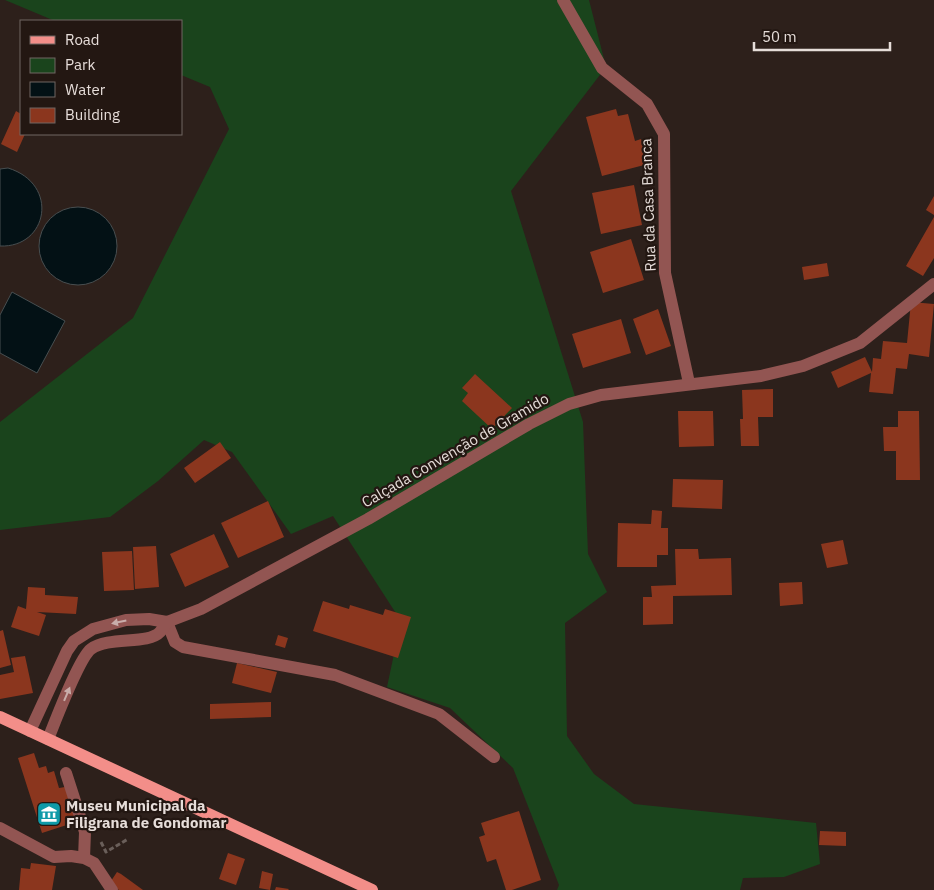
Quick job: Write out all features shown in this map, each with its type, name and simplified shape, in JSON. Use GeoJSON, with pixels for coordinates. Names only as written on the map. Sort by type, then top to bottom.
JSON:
{"type":"FeatureCollection","features":[{"type":"Feature","properties":{"kind":"main road"},"geometry":{"type":"LineString","coordinates":[[0,717],[372,890]]}},
{"type":"Feature","properties":{"kind":"street","name":"Rua da Casa Branca"},"geometry":{"type":"LineString","coordinates":[[562,0],[602,68],[647,104],[664,134],[665,272],[689,383]]}},
{"type":"Feature","properties":{"kind":"street","name":"Calçada Convenção de Gramido"},"geometry":{"type":"LineString","coordinates":[[30,731],[67,651],[74,641],[93,629],[126,620],[149,619],[167,622],[201,610],[368,519],[529,424],[569,404],[601,395],[689,383],[761,376],[811,363],[860,343],[934,284]]}},
{"type":"Feature","properties":{"kind":"street","name":"Calçada Convenção de Gramido"},"geometry":{"type":"LineString","coordinates":[[48,739],[72,682],[90,649],[101,644],[151,637],[160,632],[167,622]]}},
{"type":"Feature","properties":{"kind":"street"},"geometry":{"type":"LineString","coordinates":[[167,622],[175,642],[183,646],[335,675],[439,714],[494,757]]}},
{"type":"Feature","properties":{"kind":"street"},"geometry":{"type":"LineString","coordinates":[[66,773],[85,832],[84,858]]}},
{"type":"Feature","properties":{"kind":"street"},"geometry":{"type":"LineString","coordinates":[[0,828],[54,857],[71,856],[84,858],[94,863],[112,890]]}},
{"type":"Feature","properties":{"kind":"path"},"geometry":{"type":"LineString","coordinates":[[99,838],[106,852],[128,839]]}},
{"type":"Feature","properties":{"kind":"green space"},"geometry":{"type":"Polygon","coordinates":[[[5,0],[589,0],[606,67],[511,191],[583,422],[588,554],[607,592],[565,623],[567,736],[594,774],[634,804],[816,823],[820,864],[784,877],[743,878],[740,890],[557,890],[559,885],[513,768],[450,708],[387,687],[401,621],[333,516],[291,534],[232,452],[204,440],[158,481],[110,517],[0,530],[0,422],[133,318],[229,129],[210,87],[182,75],[182,20],[53,20],[5,0]]]}},
{"type":"Feature","properties":{"kind":"water"},"geometry":{"type":"Polygon","coordinates":[[[8,168],[25,176],[35,187],[41,200],[42,214],[37,226],[29,237],[16,244],[0,246],[0,169],[8,168]]]}},
{"type":"Feature","properties":{"kind":"water"},"geometry":{"type":"Polygon","coordinates":[[[78,207],[93,210],[106,218],[114,231],[117,246],[114,261],[106,274],[93,282],[78,285],[63,282],[50,274],[42,261],[39,246],[42,231],[50,218],[63,210],[78,207]]]}},
{"type":"Feature","properties":{"kind":"water"},"geometry":{"type":"Polygon","coordinates":[[[12,292],[65,321],[37,373],[0,353],[0,315],[12,292]]]}},
{"type":"Feature","properties":{"kind":"building"},"geometry":{"type":"Polygon","coordinates":[[[616,109],[618,116],[628,114],[635,141],[641,139],[648,164],[602,176],[586,117],[616,109]]]}},
{"type":"Feature","properties":{"kind":"building"},"geometry":{"type":"Polygon","coordinates":[[[16,111],[20,113],[20,135],[25,135],[17,152],[1,144],[16,111]]]}},
{"type":"Feature","properties":{"kind":"building"},"geometry":{"type":"Polygon","coordinates":[[[634,185],[642,225],[601,234],[592,193],[634,185]]]}},
{"type":"Feature","properties":{"kind":"building"},"geometry":{"type":"Polygon","coordinates":[[[934,196],[934,215],[926,210],[934,196]]]}},
{"type":"Feature","properties":{"kind":"building"},"geometry":{"type":"Polygon","coordinates":[[[934,217],[934,258],[923,276],[906,266],[934,217]]]}},
{"type":"Feature","properties":{"kind":"building"},"geometry":{"type":"Polygon","coordinates":[[[631,239],[644,280],[603,293],[590,252],[631,239]]]}},
{"type":"Feature","properties":{"kind":"building"},"geometry":{"type":"Polygon","coordinates":[[[827,263],[829,276],[804,280],[802,267],[827,263]]]}},
{"type":"Feature","properties":{"kind":"building"},"geometry":{"type":"Polygon","coordinates":[[[911,302],[934,304],[929,357],[909,354],[907,369],[896,368],[893,394],[869,392],[871,373],[838,388],[831,372],[865,357],[872,372],[873,358],[881,359],[883,341],[907,343],[911,302]]]}},
{"type":"Feature","properties":{"kind":"building"},"geometry":{"type":"Polygon","coordinates":[[[658,309],[671,346],[646,355],[633,319],[658,309]]]}},
{"type":"Feature","properties":{"kind":"building"},"geometry":{"type":"Polygon","coordinates":[[[621,319],[631,353],[583,368],[572,334],[621,319]]]}},
{"type":"Feature","properties":{"kind":"building"},"geometry":{"type":"Polygon","coordinates":[[[475,374],[512,408],[492,429],[462,401],[468,393],[462,388],[475,374]]]}},
{"type":"Feature","properties":{"kind":"building"},"geometry":{"type":"Polygon","coordinates":[[[773,389],[773,417],[758,417],[759,446],[741,446],[740,419],[743,419],[742,390],[773,389]]]}},
{"type":"Feature","properties":{"kind":"building"},"geometry":{"type":"Polygon","coordinates":[[[678,411],[713,411],[714,446],[679,447],[678,411]]]}},
{"type":"Feature","properties":{"kind":"building"},"geometry":{"type":"Polygon","coordinates":[[[898,411],[919,411],[920,480],[896,480],[896,451],[884,451],[883,427],[898,427],[898,411]]]}},
{"type":"Feature","properties":{"kind":"building"},"geometry":{"type":"Polygon","coordinates":[[[220,442],[231,458],[195,483],[184,468],[220,442]]]}},
{"type":"Feature","properties":{"kind":"building"},"geometry":{"type":"Polygon","coordinates":[[[673,479],[723,480],[722,509],[672,507],[673,479]]]}},
{"type":"Feature","properties":{"kind":"building"},"geometry":{"type":"Polygon","coordinates":[[[268,501],[284,537],[238,558],[221,523],[268,501]]]}},
{"type":"Feature","properties":{"kind":"building"},"geometry":{"type":"Polygon","coordinates":[[[652,510],[662,511],[661,528],[668,528],[668,555],[657,555],[657,567],[617,567],[618,523],[651,524],[652,510]]]}},
{"type":"Feature","properties":{"kind":"building"},"geometry":{"type":"Polygon","coordinates":[[[214,534],[229,567],[185,587],[170,554],[214,534]]]}},
{"type":"Feature","properties":{"kind":"building"},"geometry":{"type":"Polygon","coordinates":[[[843,540],[848,564],[827,568],[821,544],[843,540]]]}},
{"type":"Feature","properties":{"kind":"building"},"geometry":{"type":"Polygon","coordinates":[[[156,546],[159,587],[135,589],[133,547],[156,546]]]}},
{"type":"Feature","properties":{"kind":"building"},"geometry":{"type":"Polygon","coordinates":[[[675,549],[698,549],[699,559],[731,558],[732,595],[673,596],[673,624],[643,625],[643,597],[652,597],[651,586],[676,585],[675,549]]]}},
{"type":"Feature","properties":{"kind":"building"},"geometry":{"type":"Polygon","coordinates":[[[132,551],[134,590],[104,591],[102,552],[132,551]]]}},
{"type":"Feature","properties":{"kind":"building"},"geometry":{"type":"Polygon","coordinates":[[[802,582],[803,604],[780,606],[779,583],[802,582]]]}},
{"type":"Feature","properties":{"kind":"building"},"geometry":{"type":"Polygon","coordinates":[[[28,587],[45,588],[45,595],[78,597],[76,614],[37,612],[46,615],[39,636],[11,627],[18,606],[26,609],[28,587]]]}},
{"type":"Feature","properties":{"kind":"building"},"geometry":{"type":"Polygon","coordinates":[[[323,601],[349,609],[350,605],[383,615],[385,609],[411,617],[398,658],[313,631],[323,601]]]}},
{"type":"Feature","properties":{"kind":"building"},"geometry":{"type":"Polygon","coordinates":[[[3,630],[11,665],[0,668],[0,631],[3,630]]]}},
{"type":"Feature","properties":{"kind":"building"},"geometry":{"type":"Polygon","coordinates":[[[278,635],[288,638],[285,648],[275,645],[278,635]]]}},
{"type":"Feature","properties":{"kind":"building"},"geometry":{"type":"Polygon","coordinates":[[[25,656],[33,693],[0,699],[0,675],[14,672],[11,658],[25,656]]]}},
{"type":"Feature","properties":{"kind":"building"},"geometry":{"type":"Polygon","coordinates":[[[237,663],[277,672],[271,693],[232,683],[237,663]]]}},
{"type":"Feature","properties":{"kind":"building"},"geometry":{"type":"Polygon","coordinates":[[[271,702],[271,717],[210,719],[210,704],[271,702]]]}},
{"type":"Feature","properties":{"kind":"building"},"geometry":{"type":"Polygon","coordinates":[[[34,753],[39,768],[46,766],[48,773],[54,771],[59,788],[65,787],[76,822],[42,833],[18,758],[34,753]]]}},
{"type":"Feature","properties":{"kind":"building"},"geometry":{"type":"Polygon","coordinates":[[[519,811],[541,880],[512,890],[506,890],[496,859],[487,862],[479,837],[485,835],[481,823],[519,811]]]}},
{"type":"Feature","properties":{"kind":"building"},"geometry":{"type":"Polygon","coordinates":[[[820,831],[846,832],[846,846],[819,845],[820,831]]]}},
{"type":"Feature","properties":{"kind":"building"},"geometry":{"type":"Polygon","coordinates":[[[228,853],[245,859],[236,885],[219,879],[228,853]]]}},
{"type":"Feature","properties":{"kind":"building"},"geometry":{"type":"Polygon","coordinates":[[[31,863],[56,866],[52,890],[19,890],[21,868],[30,869],[31,863]]]}},
{"type":"Feature","properties":{"kind":"building"},"geometry":{"type":"Polygon","coordinates":[[[262,871],[273,874],[270,890],[259,888],[262,871]]]}},
{"type":"Feature","properties":{"kind":"building"},"geometry":{"type":"Polygon","coordinates":[[[117,872],[143,890],[119,890],[113,886],[111,881],[117,872]]]}},
{"type":"Feature","properties":{"kind":"building"},"geometry":{"type":"Polygon","coordinates":[[[276,887],[289,889],[275,890],[276,887]]]}},
{"type":"Feature","properties":{"kind":"place","name":"Museu Municipal da Filigrana de Gondomar"},"geometry":{"type":"Point","coordinates":[49,814]}}]}
